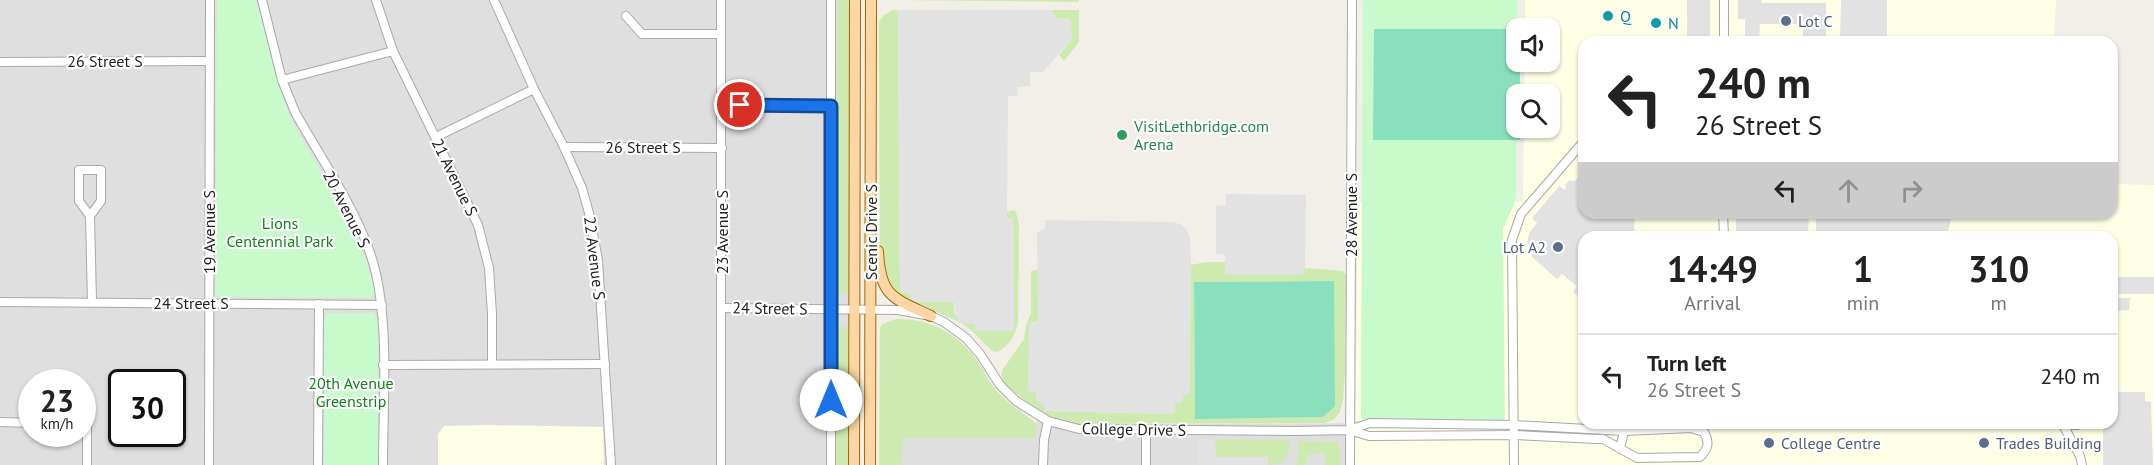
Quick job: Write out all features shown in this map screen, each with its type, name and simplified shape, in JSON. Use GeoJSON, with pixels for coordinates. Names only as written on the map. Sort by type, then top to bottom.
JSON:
{"type":"FeatureCollection","features":[{"type":"Feature","properties":{"kind":"main road","name":"Scenic Drive S"},"geometry":{"type":"LineString","coordinates":[[854,465],[855,0]]}},
{"type":"Feature","properties":{"kind":"main road","name":"Scenic Drive S"},"geometry":{"type":"LineString","coordinates":[[870,465],[871,0]]}},
{"type":"Feature","properties":{"kind":"main road"},"geometry":{"type":"LineString","coordinates":[[872,146],[879,273],[882,282],[892,296],[931,316]]}},
{"type":"Feature","properties":{"kind":"street","name":"19 Avenue S"},"geometry":{"type":"LineString","coordinates":[[209,465],[210,0]]}},
{"type":"Feature","properties":{"kind":"street","name":"20 Avenue S"},"geometry":{"type":"LineString","coordinates":[[262,0],[282,80],[295,112],[353,214],[366,242],[376,273],[382,304],[382,465]]}},
{"type":"Feature","properties":{"kind":"street","name":"21 Avenue S"},"geometry":{"type":"LineString","coordinates":[[376,0],[393,51],[478,225],[489,268],[492,364]]}},
{"type":"Feature","properties":{"kind":"street","name":"22 Avenue S"},"geometry":{"type":"LineString","coordinates":[[494,0],[582,188],[595,239],[611,465]]}},
{"type":"Feature","properties":{"kind":"street","name":"23 Avenue S"},"geometry":{"type":"LineString","coordinates":[[721,0],[721,465]]}},
{"type":"Feature","properties":{"kind":"street"},"geometry":{"type":"LineString","coordinates":[[831,0],[831,465]]}},
{"type":"Feature","properties":{"kind":"street","name":"28 Avenue S"},"geometry":{"type":"LineString","coordinates":[[1350,465],[1352,0]]}},
{"type":"Feature","properties":{"kind":"street"},"geometry":{"type":"LineString","coordinates":[[1724,0],[1724,36]]}},
{"type":"Feature","properties":{"kind":"street"},"geometry":{"type":"LineString","coordinates":[[626,16],[642,34],[721,34]]}},
{"type":"Feature","properties":{"kind":"street"},"geometry":{"type":"LineString","coordinates":[[282,80],[393,51]]}},
{"type":"Feature","properties":{"kind":"street","name":"26 Street S"},"geometry":{"type":"LineString","coordinates":[[0,62],[209,61]]}},
{"type":"Feature","properties":{"kind":"street"},"geometry":{"type":"LineString","coordinates":[[436,138],[534,89]]}},
{"type":"Feature","properties":{"kind":"street"},"geometry":{"type":"LineString","coordinates":[[722,105],[831,106]]}},
{"type":"Feature","properties":{"kind":"street","name":"26 Street S"},"geometry":{"type":"LineString","coordinates":[[564,147],[722,148]]}},
{"type":"Feature","properties":{"kind":"street"},"geometry":{"type":"LineString","coordinates":[[1514,465],[1512,240],[1521,214],[1578,148]]}},
{"type":"Feature","properties":{"kind":"street"},"geometry":{"type":"LineString","coordinates":[[90,216],[101,201],[101,170],[79,170],[79,201],[90,216],[92,302]]}},
{"type":"Feature","properties":{"kind":"street","name":"24 Street S"},"geometry":{"type":"LineString","coordinates":[[0,302],[382,304]]}},
{"type":"Feature","properties":{"kind":"street"},"geometry":{"type":"LineString","coordinates":[[318,304],[318,465]]}},
{"type":"Feature","properties":{"kind":"street","name":"24 Street S"},"geometry":{"type":"LineString","coordinates":[[722,308],[854,309]]}},
{"type":"Feature","properties":{"kind":"street","name":"College Drive S"},"geometry":{"type":"LineString","coordinates":[[854,309],[898,310],[931,316],[944,322],[964,337],[980,354],[1000,385],[1016,401],[1048,421],[1079,429],[1349,430],[1369,436],[1514,435],[1597,438],[1637,458],[1700,457],[1706,451],[1708,443],[1704,432],[1697,429]]}},
{"type":"Feature","properties":{"kind":"street"},"geometry":{"type":"LineString","coordinates":[[383,365],[605,364]]}},
{"type":"Feature","properties":{"kind":"street"},"geometry":{"type":"LineString","coordinates":[[1043,465],[1044,440],[1048,421]]}},
{"type":"Feature","properties":{"kind":"street"},"geometry":{"type":"LineString","coordinates":[[0,422],[18,423]]}},
{"type":"Feature","properties":{"kind":"street","name":"College Drive S"},"geometry":{"type":"LineString","coordinates":[[1349,430],[1370,423],[1514,425],[1578,428]]}},
{"type":"Feature","properties":{"kind":"street","name":"College Drive S"},"geometry":{"type":"LineString","coordinates":[[1587,429],[1624,431],[1671,429]]}},
{"type":"Feature","properties":{"kind":"street"},"geometry":{"type":"LineString","coordinates":[[2065,429],[2080,456],[2082,465]]}},
{"type":"Feature","properties":{"kind":"street"},"geometry":{"type":"LineString","coordinates":[[2071,440],[2076,429]]}},
{"type":"Feature","properties":{"kind":"street"},"geometry":{"type":"LineString","coordinates":[[1146,430],[1146,465]]}},
{"type":"Feature","properties":{"kind":"street"},"geometry":{"type":"LineString","coordinates":[[1620,449],[1624,431]]}},
{"type":"Feature","properties":{"kind":"street"},"geometry":{"type":"LineString","coordinates":[[86,447],[87,465]]}},
{"type":"Feature","properties":{"kind":"shaded area"},"geometry":{"type":"Polygon","coordinates":[[[0,0],[855,0],[854,465],[0,465],[0,0]]]}},
{"type":"Feature","properties":{"kind":"shaded area"},"geometry":{"type":"Polygon","coordinates":[[[1525,0],[2056,0],[2054,36],[1578,36],[1578,219],[2118,219],[2118,184],[2154,185],[2154,465],[1355,465],[1358,203],[1523,202],[1524,138],[1560,138],[1560,84],[1524,84],[1525,72],[1560,72],[1560,18],[1525,18],[1525,0]]]}},
{"type":"Feature","properties":{"kind":"shaded area"},"geometry":{"type":"Polygon","coordinates":[[[1687,0],[1710,0],[1710,36],[1687,36],[1687,0]]]}},
{"type":"Feature","properties":{"kind":"shaded area","name":"Lot C"},"geometry":{"type":"Polygon","coordinates":[[[1738,0],[1761,0],[1762,3],[1826,3],[1826,36],[1803,36],[1803,24],[1760,24],[1759,36],[1745,36],[1745,19],[1738,19],[1738,0]]]}},
{"type":"Feature","properties":{"kind":"shaded area"},"geometry":{"type":"Polygon","coordinates":[[[1841,0],[1887,0],[1887,36],[1840,36],[1841,0]]]}},
{"type":"Feature","properties":{"kind":"shaded area"},"geometry":{"type":"Polygon","coordinates":[[[898,10],[1051,10],[1056,18],[1071,20],[1072,39],[1043,72],[1030,72],[1030,86],[1017,87],[1018,96],[1008,96],[1007,218],[1012,218],[1014,223],[1014,331],[975,331],[975,324],[961,323],[956,317],[954,302],[912,302],[911,295],[900,289],[898,10]]]}},
{"type":"Feature","properties":{"kind":"shaded area","name":"Lot A2"},"geometry":{"type":"Polygon","coordinates":[[[1578,178],[1578,219],[1635,219],[1634,231],[1578,231],[1578,296],[1573,292],[1577,286],[1562,274],[1557,279],[1531,256],[1535,250],[1527,243],[1529,233],[1537,223],[1532,218],[1559,186],[1565,190],[1565,185],[1570,180],[1575,181],[1578,178]]]}},
{"type":"Feature","properties":{"kind":"shaded area"},"geometry":{"type":"Polygon","coordinates":[[[1226,194],[1306,195],[1303,275],[1225,275],[1225,255],[1216,254],[1216,206],[1226,205],[1226,194]]]}},
{"type":"Feature","properties":{"kind":"shaded area"},"geometry":{"type":"Polygon","coordinates":[[[1736,219],[1809,219],[1808,231],[1736,231],[1736,219]]]}},
{"type":"Feature","properties":{"kind":"shaded area"},"geometry":{"type":"Polygon","coordinates":[[[1816,219],[1951,219],[1948,231],[1816,231],[1816,219]]]}},
{"type":"Feature","properties":{"kind":"shaded area"},"geometry":{"type":"Polygon","coordinates":[[[1045,220],[1174,222],[1182,225],[1187,231],[1190,238],[1191,261],[1190,394],[1183,394],[1182,403],[1175,403],[1174,414],[1044,411],[1044,405],[1036,401],[1036,393],[1028,389],[1029,325],[1038,321],[1037,232],[1045,229],[1045,220]]]}},
{"type":"Feature","properties":{"kind":"shaded area"},"geometry":{"type":"Polygon","coordinates":[[[2118,277],[2154,277],[2154,294],[2118,294],[2118,277]]]}},
{"type":"Feature","properties":{"kind":"shaded area"},"geometry":{"type":"Polygon","coordinates":[[[2118,298],[2130,298],[2129,310],[2118,311],[2118,298]]]}},
{"type":"Feature","properties":{"kind":"shaded area"},"geometry":{"type":"Polygon","coordinates":[[[2118,392],[2145,392],[2145,401],[2151,402],[2153,465],[2103,465],[2103,429],[2118,429],[2118,392]]]}},
{"type":"Feature","properties":{"kind":"shaded area"},"geometry":{"type":"Polygon","coordinates":[[[1042,414],[1069,424],[1088,425],[1355,423],[1355,465],[902,465],[902,438],[1035,438],[1036,423],[1042,414]]]}},
{"type":"Feature","properties":{"kind":"shaded area"},"geometry":{"type":"Polygon","coordinates":[[[444,426],[603,427],[604,465],[438,465],[438,434],[444,426]]]}},
{"type":"Feature","properties":{"kind":"shaded area"},"geometry":{"type":"Polygon","coordinates":[[[1198,439],[1215,439],[1216,457],[1268,457],[1268,465],[1198,465],[1198,439]]]}},
{"type":"Feature","properties":{"kind":"green space","name":"Lions Centennial Park"},"geometry":{"type":"Polygon","coordinates":[[[217,0],[256,0],[282,95],[295,127],[347,215],[367,262],[375,289],[374,295],[370,298],[215,297],[217,0]]]}},
{"type":"Feature","properties":{"kind":"green space"},"geometry":{"type":"Polygon","coordinates":[[[837,0],[850,0],[850,293],[836,293],[837,0]]]}},
{"type":"Feature","properties":{"kind":"green space"},"geometry":{"type":"Polygon","coordinates":[[[894,0],[1079,0],[1079,2],[894,0]]]}},
{"type":"Feature","properties":{"kind":"green space"},"geometry":{"type":"Polygon","coordinates":[[[1363,0],[1517,0],[1517,18],[1506,18],[1506,72],[1517,72],[1517,84],[1506,84],[1506,138],[1516,138],[1516,199],[1503,229],[1505,420],[1361,419],[1363,0]]]}},
{"type":"Feature","properties":{"kind":"green space"},"geometry":{"type":"Polygon","coordinates":[[[898,10],[900,289],[902,292],[911,294],[912,300],[890,290],[880,263],[879,22],[884,15],[898,10]]]}},
{"type":"Feature","properties":{"kind":"green space"},"geometry":{"type":"Polygon","coordinates":[[[1051,10],[1079,10],[1079,42],[1064,61],[1059,55],[1072,39],[1068,19],[1056,18],[1051,10]]]}},
{"type":"Feature","properties":{"kind":"green space"},"geometry":{"type":"Polygon","coordinates":[[[1374,29],[1506,29],[1506,72],[1520,72],[1520,84],[1506,84],[1506,138],[1520,138],[1520,140],[1373,140],[1374,29]]]}},
{"type":"Feature","properties":{"kind":"green space"},"geometry":{"type":"Polygon","coordinates":[[[1014,210],[1019,225],[1018,325],[1015,333],[1002,350],[992,351],[961,323],[975,323],[1014,331],[1014,223],[1012,218],[1007,218],[1007,212],[1014,210]]]}},
{"type":"Feature","properties":{"kind":"green space"},"geometry":{"type":"Polygon","coordinates":[[[1225,262],[1225,275],[1303,275],[1305,268],[1343,271],[1346,276],[1345,372],[1343,400],[1340,412],[1334,420],[1325,423],[1069,424],[1055,420],[1030,405],[1005,384],[1001,375],[1003,369],[1024,339],[1031,313],[1031,271],[1038,270],[1038,321],[1032,323],[1036,392],[1049,411],[1174,414],[1175,403],[1182,394],[1190,393],[1190,265],[1225,262]],[[1334,281],[1194,282],[1195,418],[1323,417],[1334,281]]]}},
{"type":"Feature","properties":{"kind":"green space"},"geometry":{"type":"Polygon","coordinates":[[[1334,281],[1335,406],[1323,417],[1195,419],[1194,282],[1334,281]]]}},
{"type":"Feature","properties":{"kind":"green space"},"geometry":{"type":"Polygon","coordinates":[[[916,302],[954,302],[954,312],[961,323],[916,302]]]}},
{"type":"Feature","properties":{"kind":"green space","name":"20th Avenue Greenstrip"},"geometry":{"type":"Polygon","coordinates":[[[327,313],[373,313],[378,319],[378,465],[324,465],[324,318],[327,313]]]}},
{"type":"Feature","properties":{"kind":"green space"},"geometry":{"type":"Polygon","coordinates":[[[896,319],[930,324],[941,328],[960,341],[976,359],[1000,395],[1036,423],[1036,438],[903,438],[902,465],[879,465],[880,328],[882,324],[896,319]]]}},
{"type":"Feature","properties":{"kind":"green space"},"geometry":{"type":"Polygon","coordinates":[[[836,327],[851,327],[850,465],[836,465],[836,327]]]}},
{"type":"Feature","properties":{"kind":"green space"},"geometry":{"type":"Polygon","coordinates":[[[1215,439],[1289,440],[1289,450],[1282,461],[1268,465],[1267,457],[1216,457],[1215,439]]]}},
{"type":"Feature","properties":{"kind":"green space"},"geometry":{"type":"Polygon","coordinates":[[[1299,441],[1337,442],[1340,449],[1340,465],[1325,465],[1325,453],[1308,454],[1304,465],[1297,465],[1299,441]]]}},
{"type":"Feature","properties":{"kind":"place","name":"Q"},"geometry":{"type":"Point","coordinates":[1608,16]}},
{"type":"Feature","properties":{"kind":"place","name":"Lot C"},"geometry":{"type":"Point","coordinates":[1786,21]}},
{"type":"Feature","properties":{"kind":"place","name":"N"},"geometry":{"type":"Point","coordinates":[1656,23]}},
{"type":"Feature","properties":{"kind":"place","name":"VisitLethbridge.com Arena"},"geometry":{"type":"Point","coordinates":[1122,135]}},
{"type":"Feature","properties":{"kind":"place","name":"Lot A2"},"geometry":{"type":"Point","coordinates":[1558,247]}},
{"type":"Feature","properties":{"kind":"place","name":"College Centre"},"geometry":{"type":"Point","coordinates":[1769,443]}},
{"type":"Feature","properties":{"kind":"place","name":"Trades Building"},"geometry":{"type":"Point","coordinates":[1984,443]}},
{"type":"Feature","properties":{"kind":"route"},"geometry":{"type":"LineString","coordinates":[[740,105],[831,106],[831,400]]}}]}
